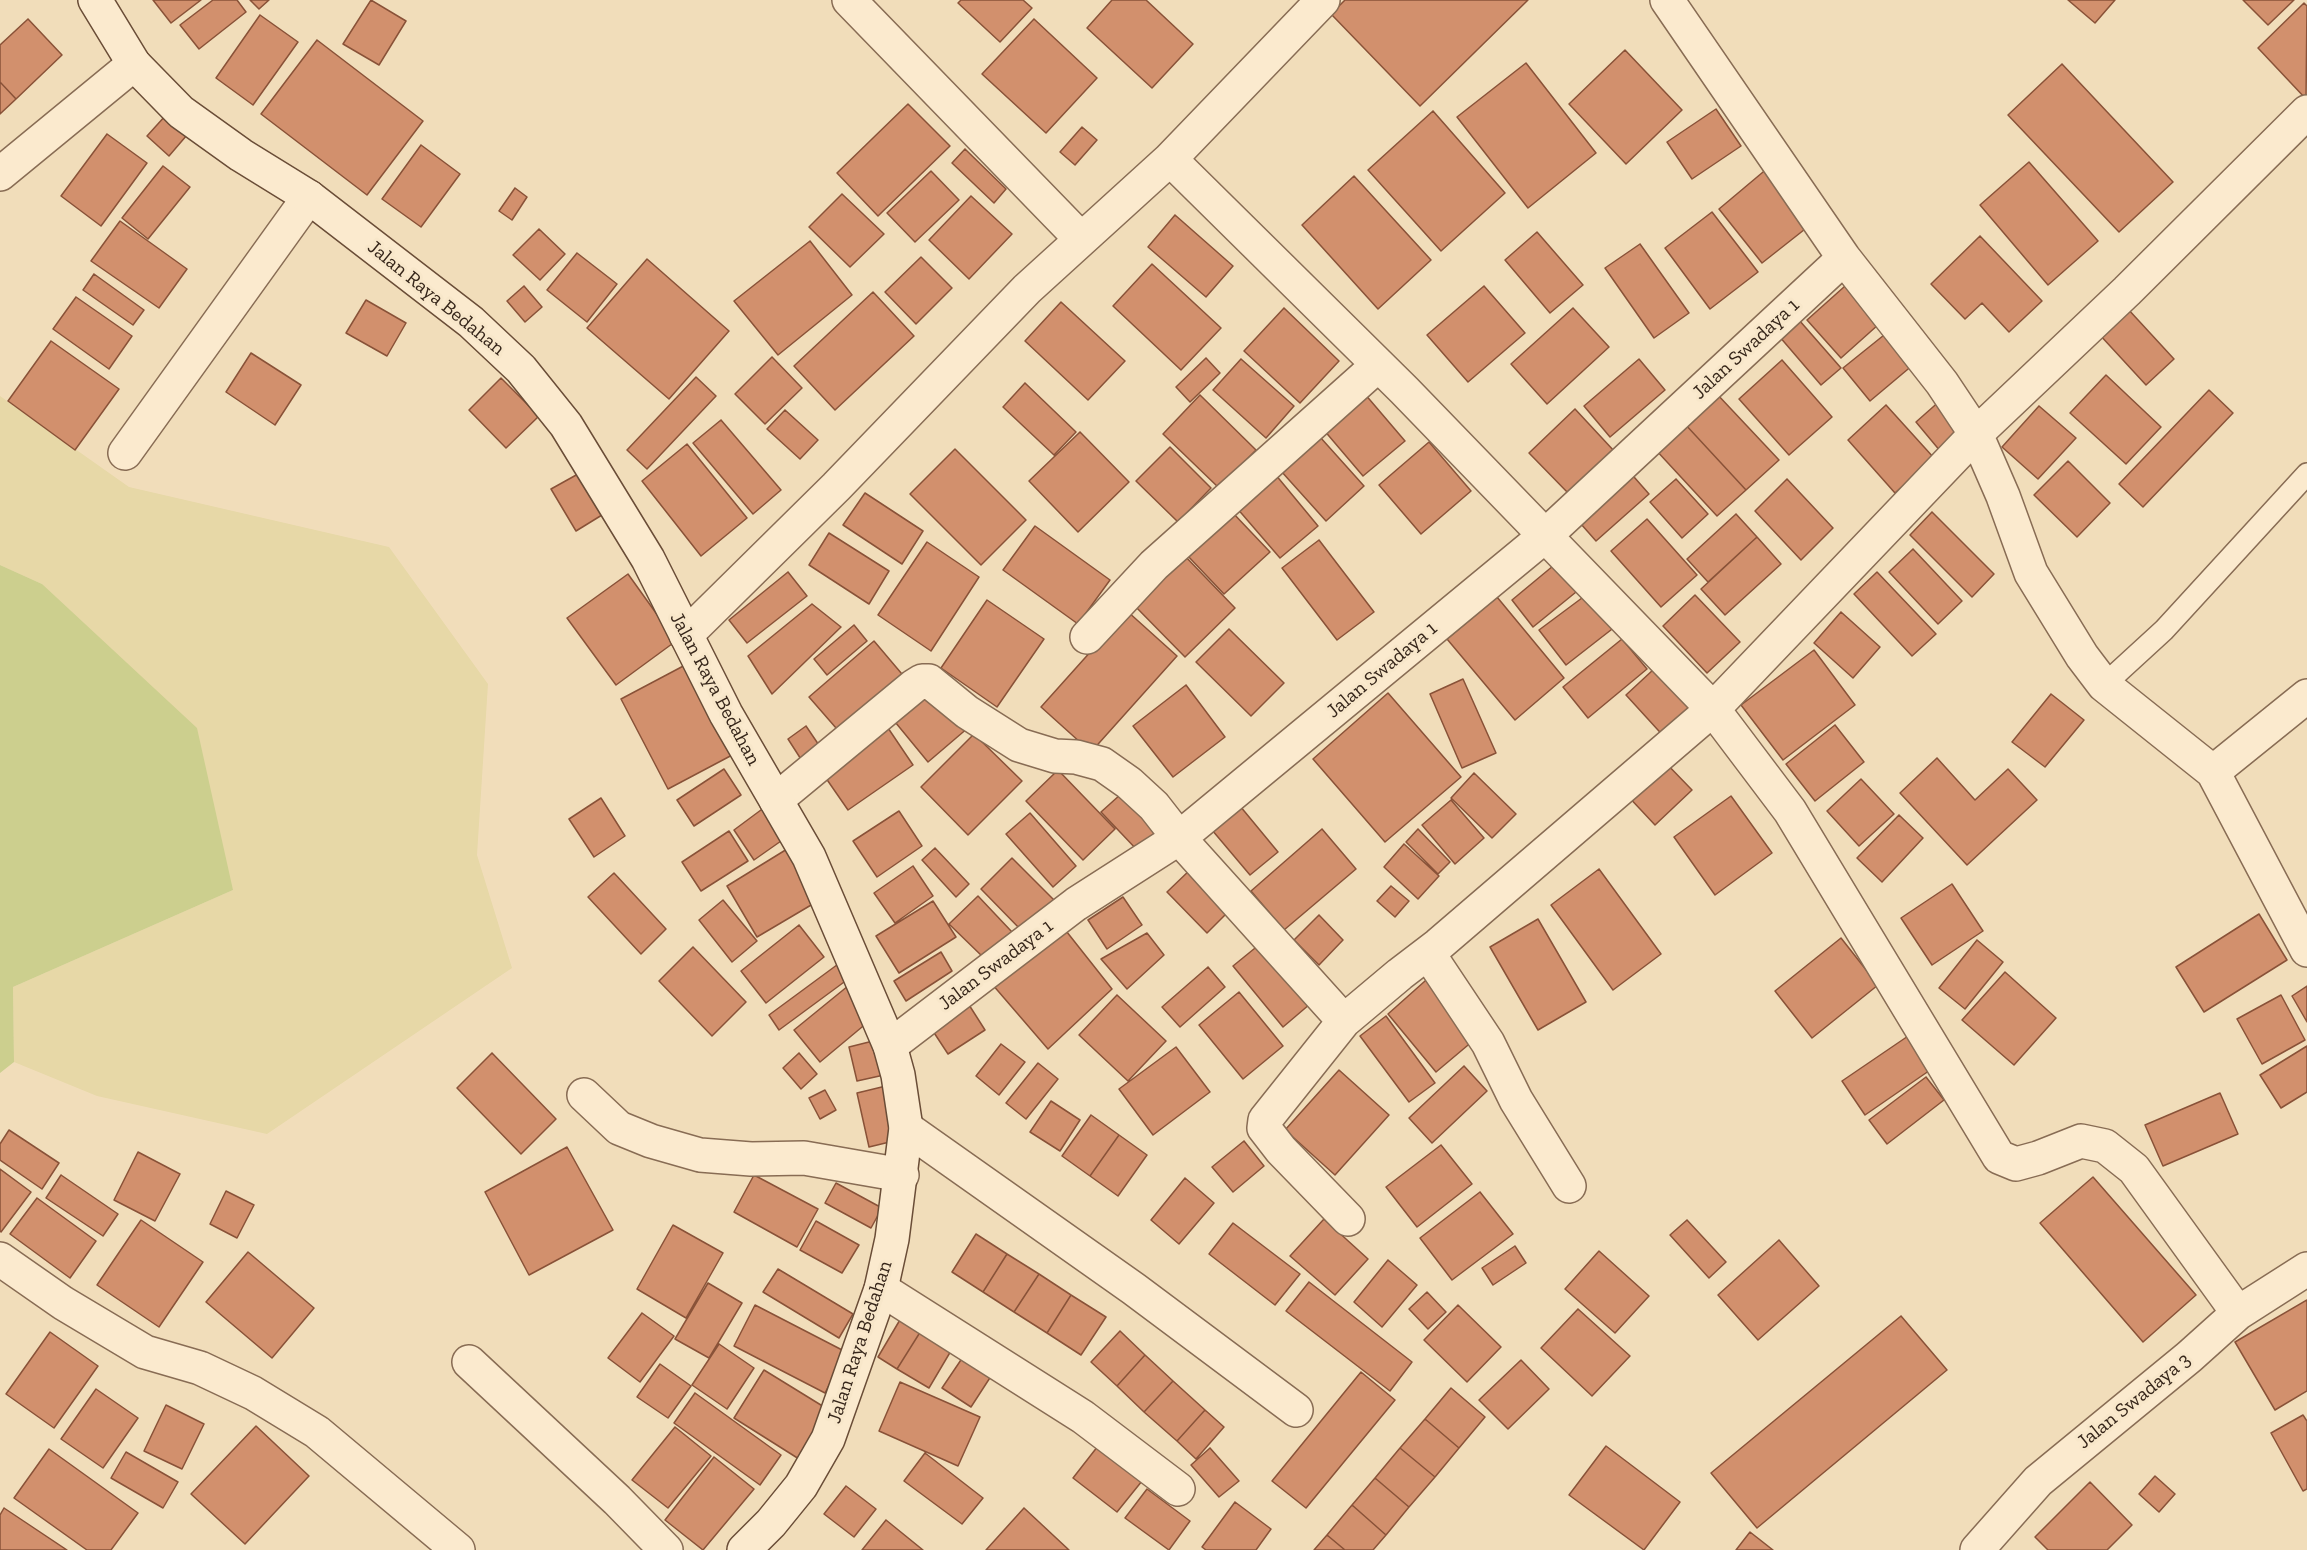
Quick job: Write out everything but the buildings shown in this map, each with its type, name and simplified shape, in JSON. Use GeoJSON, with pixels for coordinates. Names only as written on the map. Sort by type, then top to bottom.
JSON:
{"type":"FeatureCollection","features":[{"type":"Feature","properties":{"kind":"street","name":"Jalan Raya Bedahan"},"geometry":{"type":"LineString","coordinates":[[95,0],[134,64],[181,112],[241,155],[309,197],[471,322],[521,369],[566,425],[608,490],[648,559],[726,714],[809,857],[890,1046],[898,1075],[906,1128],[902,1175],[881,1289],[828,1439],[801,1486],[771,1524],[744,1550]]}},
{"type":"Feature","properties":{"kind":"street"},"geometry":{"type":"LineString","coordinates":[[849,0],[1081,239]]}},
{"type":"Feature","properties":{"kind":"street"},"geometry":{"type":"LineString","coordinates":[[686,635],[836,488],[1027,289],[1170,159],[1323,0]]}},
{"type":"Feature","properties":{"kind":"street"},"geometry":{"type":"LineString","coordinates":[[1667,0],[1844,258],[1942,383],[1976,434],[2003,496],[2031,573],[2082,656],[2104,685],[2213,772],[2307,950]]}},
{"type":"Feature","properties":{"kind":"street"},"geometry":{"type":"LineString","coordinates":[[0,174],[134,64]]}},
{"type":"Feature","properties":{"kind":"street"},"geometry":{"type":"LineString","coordinates":[[1348,1220],[1281,1150],[1264,1128],[1265,1120],[1344,1021],[1428,953],[1713,710],[1976,434],[2127,291],[2307,111]]}},
{"type":"Feature","properties":{"kind":"street"},"geometry":{"type":"LineString","coordinates":[[1170,159],[1546,535],[1713,710],[1790,811],[1999,1156],[2016,1164],[2081,1141],[2105,1146],[2134,1168],[2238,1313]]}},
{"type":"Feature","properties":{"kind":"street"},"geometry":{"type":"LineString","coordinates":[[125,453],[309,197]]}},
{"type":"Feature","properties":{"kind":"street","name":"Jalan Swadaya 1"},"geometry":{"type":"LineString","coordinates":[[890,1046],[1076,903],[1179,838],[1546,535],[1844,258]]}},
{"type":"Feature","properties":{"kind":"street"},"geometry":{"type":"LineString","coordinates":[[1087,637],[1154,565],[1378,365]]}},
{"type":"Feature","properties":{"kind":"street"},"geometry":{"type":"LineString","coordinates":[[776,800],[914,686],[922,681],[929,681],[967,712],[1019,745],[1055,756],[1076,757],[1102,764],[1129,783],[1154,806],[1179,838],[1344,1021]]}},
{"type":"Feature","properties":{"kind":"street"},"geometry":{"type":"LineString","coordinates":[[2213,772],[2307,696]]}},
{"type":"Feature","properties":{"kind":"street"},"geometry":{"type":"LineString","coordinates":[[1428,953],[1488,1043],[1516,1100],[1569,1186]]}},
{"type":"Feature","properties":{"kind":"street"},"geometry":{"type":"LineString","coordinates":[[584,1095],[619,1128],[651,1141],[700,1155],[751,1159],[804,1158],[902,1175]]}},
{"type":"Feature","properties":{"kind":"street"},"geometry":{"type":"LineString","coordinates":[[906,1128],[1134,1289],[1296,1410]]}},
{"type":"Feature","properties":{"kind":"street"},"geometry":{"type":"LineString","coordinates":[[0,1259],[63,1303],[144,1352],[200,1368],[253,1393],[317,1432],[458,1550]]}},
{"type":"Feature","properties":{"kind":"street","name":"Jalan Swadaya 3"},"geometry":{"type":"LineString","coordinates":[[1977,1550],[2038,1481],[2190,1357],[2238,1313],[2307,1269]]}},
{"type":"Feature","properties":{"kind":"street"},"geometry":{"type":"LineString","coordinates":[[881,1289],[1083,1417],[1178,1489]]}},
{"type":"Feature","properties":{"kind":"street"},"geometry":{"type":"LineString","coordinates":[[469,1362],[618,1500],[666,1550]]}},
{"type":"Feature","properties":{"kind":"lane"},"geometry":{"type":"LineString","coordinates":[[2104,685],[2164,630],[2307,474]]}},
{"type":"Feature","properties":{"kind":"shaded area"},"geometry":{"type":"Polygon","coordinates":[[[0,396],[129,487],[389,547],[488,684],[477,855],[512,968],[267,1134],[97,1096],[14,1062],[13,987],[233,890],[42,584],[0,565],[0,396]]]}},
{"type":"Feature","properties":{"kind":"green space"},"geometry":{"type":"Polygon","coordinates":[[[0,565],[42,584],[197,728],[233,890],[13,987],[14,1062],[0,1073],[0,565]]]}}]}
